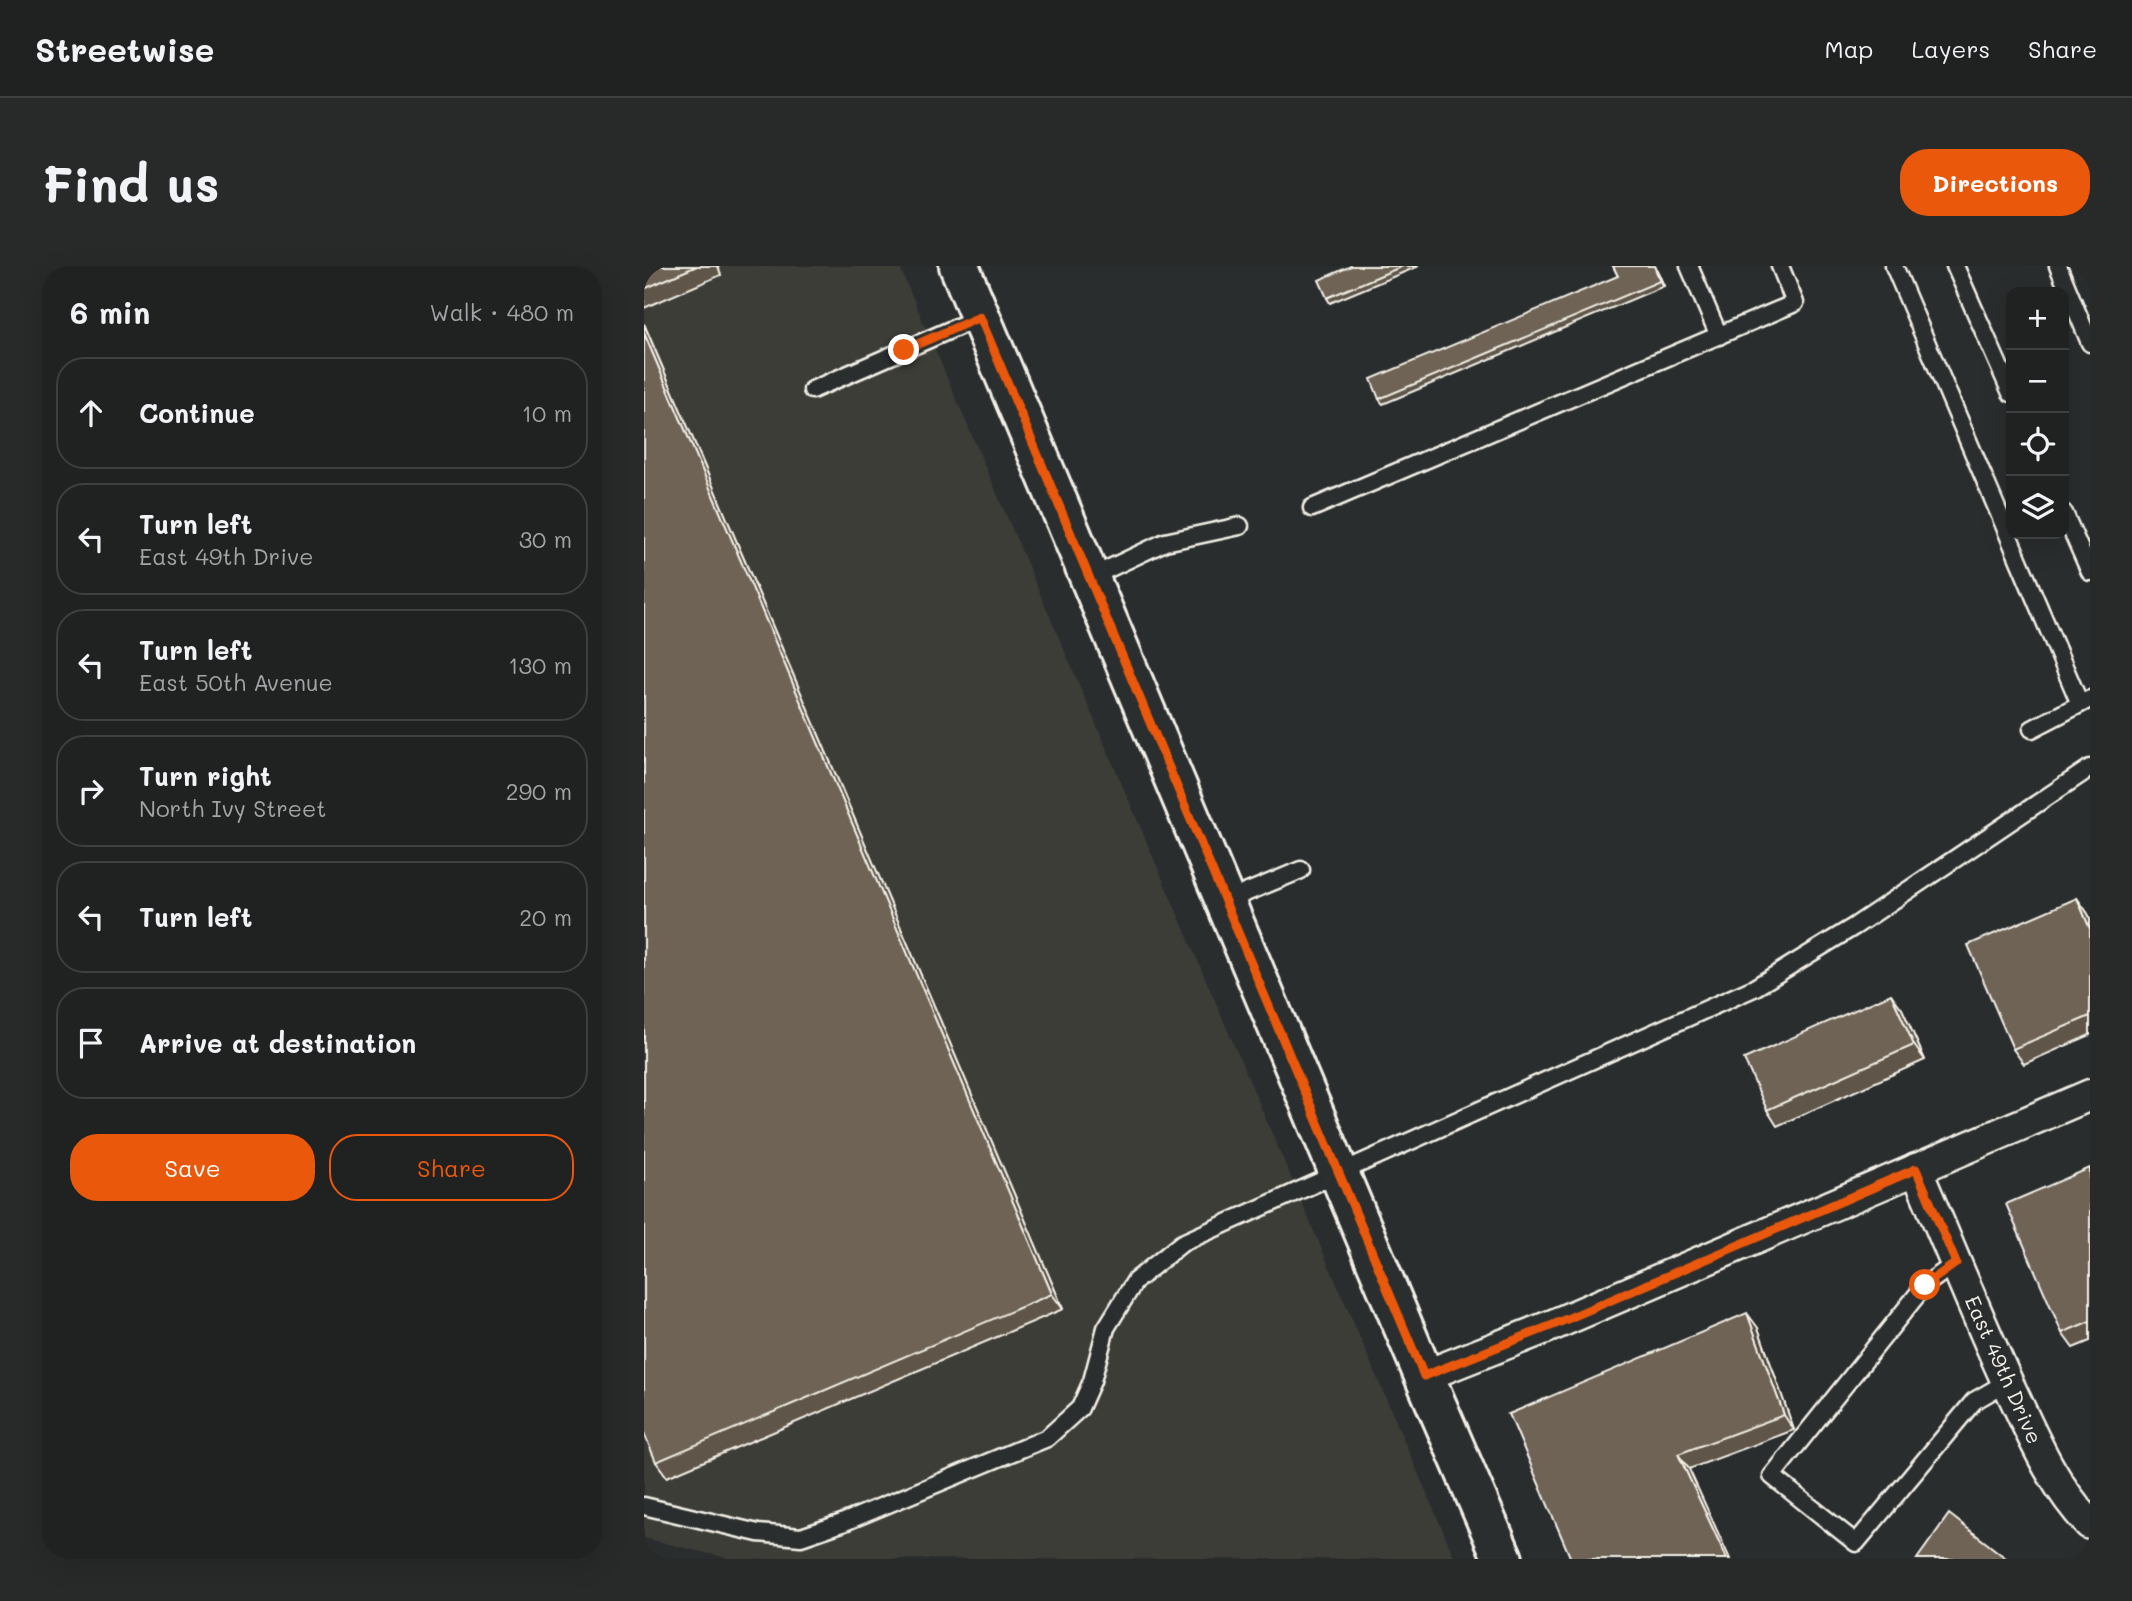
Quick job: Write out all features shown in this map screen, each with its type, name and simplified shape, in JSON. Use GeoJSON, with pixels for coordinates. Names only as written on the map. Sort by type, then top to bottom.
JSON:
{"type":"FeatureCollection","features":[{"type":"Feature","properties":{"kind":"street"},"geometry":{"type":"LineString","coordinates":[[959,266],[1503,1559]]}},
{"type":"Feature","properties":{"kind":"street"},"geometry":{"type":"LineString","coordinates":[[1424,1376],[1553,1325],[2090,1095]]}},
{"type":"Feature","properties":{"kind":"street","name":"East 49th Drive"},"geometry":{"type":"LineString","coordinates":[[1916,1169],[2039,1451],[2067,1498],[2090,1524]]}},
{"type":"Feature","properties":{"kind":"lane"},"geometry":{"type":"LineString","coordinates":[[1689,266],[1718,336]]}},
{"type":"Feature","properties":{"kind":"lane"},"geometry":{"type":"LineString","coordinates":[[1311,508],[1795,303],[1780,266]]}},
{"type":"Feature","properties":{"kind":"lane"},"geometry":{"type":"LineString","coordinates":[[1894,266],[2085,702],[2032,729]]}},
{"type":"Feature","properties":{"kind":"lane"},"geometry":{"type":"LineString","coordinates":[[1955,266],[2006,382]]}},
{"type":"Feature","properties":{"kind":"lane"},"geometry":{"type":"LineString","coordinates":[[2058,266],[2090,343]]}},
{"type":"Feature","properties":{"kind":"lane"},"geometry":{"type":"LineString","coordinates":[[812,390],[980,317]]}},
{"type":"Feature","properties":{"kind":"lane"},"geometry":{"type":"LineString","coordinates":[[2069,524],[2090,572]]}},
{"type":"Feature","properties":{"kind":"lane"},"geometry":{"type":"LineString","coordinates":[[1089,578],[1165,542],[1240,526]]}},
{"type":"Feature","properties":{"kind":"lane"},"geometry":{"type":"LineString","coordinates":[[644,1506],[758,1533],[800,1537],[842,1523],[1047,1438],[1080,1408],[1092,1381],[1105,1328],[1135,1281],[1182,1243],[1754,988],[1856,926],[2090,768]]}},
{"type":"Feature","properties":{"kind":"lane"},"geometry":{"type":"LineString","coordinates":[[1226,901],[1301,870]]}},
{"type":"Feature","properties":{"kind":"lane"},"geometry":{"type":"LineString","coordinates":[[1956,1263],[1925,1285],[1773,1476],[1856,1543],[1974,1401],[2007,1382]]}},
{"type":"Feature","properties":{"kind":"shaded area"},"geometry":{"type":"Polygon","coordinates":[[[644,266],[899,266],[1455,1559],[731,1559],[644,1538],[644,266]]]}},
{"type":"Feature","properties":{"kind":"building"},"geometry":{"type":"Polygon","coordinates":[[[644,266],[697,266],[644,289],[644,266]]]}},
{"type":"Feature","properties":{"kind":"building"},"geometry":{"type":"Polygon","coordinates":[[[1351,266],[1403,266],[1327,298],[1319,280],[1351,266]]]}},
{"type":"Feature","properties":{"kind":"building"},"geometry":{"type":"Polygon","coordinates":[[[1613,266],[1654,266],[1660,281],[1379,399],[1371,379],[1618,276],[1613,266]]]}},
{"type":"Feature","properties":{"kind":"building"},"geometry":{"type":"Polygon","coordinates":[[[644,333],[1052,1294],[656,1462],[644,1433],[644,333]]]}},
{"type":"Feature","properties":{"kind":"building"},"geometry":{"type":"Polygon","coordinates":[[[2077,898],[2090,929],[2090,1016],[2013,1049],[1968,945],[2077,898]]]}},
{"type":"Feature","properties":{"kind":"building"},"geometry":{"type":"Polygon","coordinates":[[[1891,994],[1914,1045],[1767,1110],[1744,1059],[1891,994]]]}},
{"type":"Feature","properties":{"kind":"building"},"geometry":{"type":"Polygon","coordinates":[[[2090,1168],[2090,1321],[2062,1333],[2006,1204],[2090,1168]]]}},
{"type":"Feature","properties":{"kind":"building"},"geometry":{"type":"Polygon","coordinates":[[[1747,1313],[1784,1415],[1678,1454],[1727,1559],[1571,1559],[1509,1414],[1747,1313]]]}},
{"type":"Feature","properties":{"kind":"building"},"geometry":{"type":"Polygon","coordinates":[[[1949,1514],[2007,1559],[1917,1559],[1949,1514]]]}},
{"type":"Feature","properties":{"kind":"route"},"geometry":{"type":"LineString","coordinates":[[904,350],[980,317],[1424,1376],[1553,1325],[1916,1169],[1956,1263],[1925,1285]]}}]}
